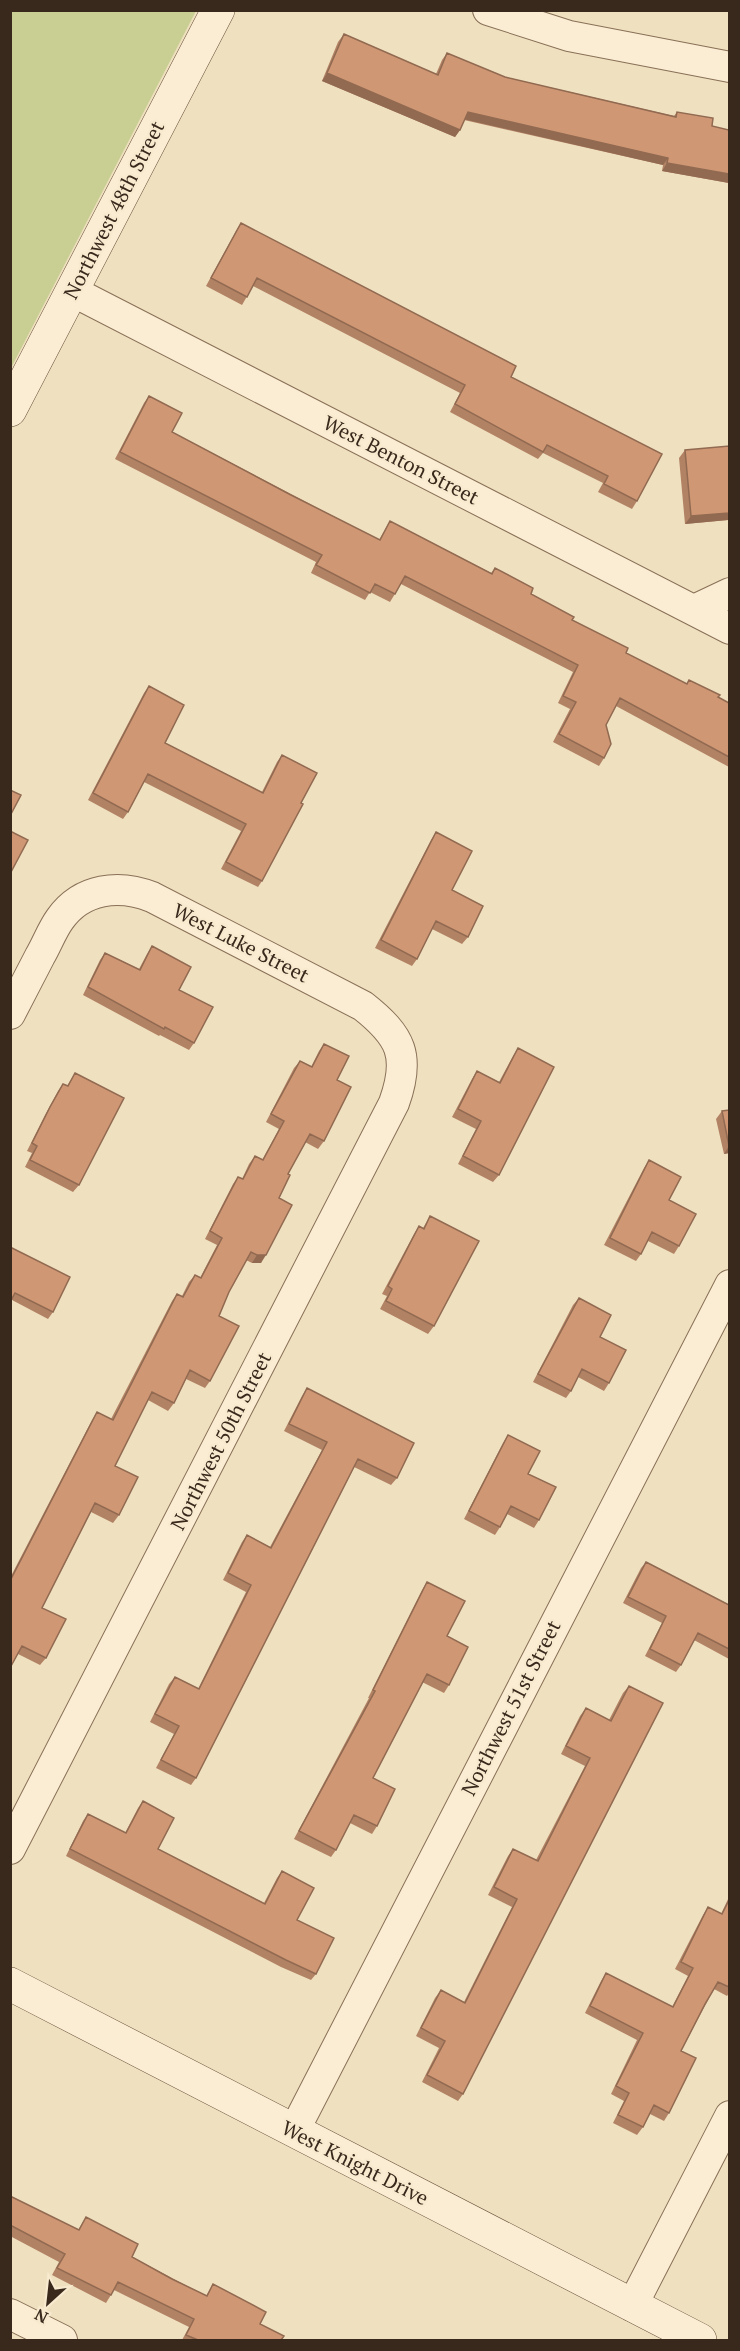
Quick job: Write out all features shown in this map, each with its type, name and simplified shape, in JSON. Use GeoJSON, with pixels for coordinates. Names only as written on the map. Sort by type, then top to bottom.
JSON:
{"type":"FeatureCollection","features":[{"type":"Feature","properties":{"kind":"street","name":"Northwest 48th Street"},"geometry":{"type":"LineString","coordinates":[[10,410],[218,10]]}},
{"type":"Feature","properties":{"kind":"street"},"geometry":{"type":"LineString","coordinates":[[488,10],[569,36],[729,68]]}},
{"type":"Feature","properties":{"kind":"street","name":"West Benton Street"},"geometry":{"type":"LineString","coordinates":[[72,291],[729,629]]}},
{"type":"Feature","properties":{"kind":"street"},"geometry":{"type":"LineString","coordinates":[[694,610],[729,593]]}},
{"type":"Feature","properties":{"kind":"street","name":"West Luke Street"},"geometry":{"type":"LineString","coordinates":[[10,1014],[61,917],[84,898],[95,893],[117,889],[152,897],[363,1006],[388,1027]]}},
{"type":"Feature","properties":{"kind":"street","name":"Northwest 50th Street"},"geometry":{"type":"LineString","coordinates":[[10,1850],[394,1103],[401,1083],[402,1064],[399,1047],[388,1027]]}},
{"type":"Feature","properties":{"kind":"street","name":"Northwest 51st Street"},"geometry":{"type":"LineString","coordinates":[[294,2131],[729,1285]]}},
{"type":"Feature","properties":{"kind":"street","name":"West Knight Drive"},"geometry":{"type":"LineString","coordinates":[[10,1984],[700,2340]]}},
{"type":"Feature","properties":{"kind":"street"},"geometry":{"type":"LineString","coordinates":[[632,2306],[729,2116]]}},
{"type":"Feature","properties":{"kind":"street"},"geometry":{"type":"LineString","coordinates":[[10,2314],[62,2340]]}},
{"type":"Feature","properties":{"kind":"green space"},"geometry":{"type":"Polygon","coordinates":[[[10,11],[196,11],[11,368],[10,11]]]}},
{"type":"Feature","properties":{"kind":"building"},"geometry":{"type":"Polygon","coordinates":[[[344,34],[438,75],[447,53],[505,77],[676,117],[677,112],[713,118],[712,126],[729,130],[729,174],[667,163],[668,158],[468,112],[460,130],[327,73],[344,34]]]}},
{"type":"Feature","properties":{"kind":"building"},"geometry":{"type":"Polygon","coordinates":[[[241,223],[516,366],[511,377],[662,454],[637,501],[604,484],[608,476],[547,445],[543,452],[455,404],[465,385],[257,278],[247,297],[211,278],[241,223]]]}},
{"type":"Feature","properties":{"kind":"building"},"geometry":{"type":"Polygon","coordinates":[[[149,396],[182,413],[172,432],[291,495],[380,540],[390,521],[492,574],[495,568],[533,588],[531,594],[574,617],[572,620],[628,648],[626,653],[687,684],[689,680],[720,695],[718,697],[729,703],[729,757],[620,698],[606,725],[611,744],[604,758],[559,734],[576,702],[563,696],[578,665],[405,576],[395,594],[375,584],[370,593],[316,565],[322,555],[120,452],[149,396]]]}},
{"type":"Feature","properties":{"kind":"building"},"geometry":{"type":"Polygon","coordinates":[[[729,446],[729,513],[691,516],[685,450],[729,446]]]}},
{"type":"Feature","properties":{"kind":"building"},"geometry":{"type":"Polygon","coordinates":[[[149,686],[184,705],[165,743],[263,793],[282,755],[317,773],[262,881],[226,862],[246,824],[148,774],[128,812],[93,793],[149,686]]]}},
{"type":"Feature","properties":{"kind":"building"},"geometry":{"type":"Polygon","coordinates":[[[10,790],[21,795],[10,816],[10,790]]]}},
{"type":"Feature","properties":{"kind":"building"},"geometry":{"type":"Polygon","coordinates":[[[10,831],[28,840],[10,874],[10,831]]]}},
{"type":"Feature","properties":{"kind":"building"},"geometry":{"type":"Polygon","coordinates":[[[436,832],[472,851],[452,890],[483,906],[468,937],[436,921],[417,959],[381,940],[436,832]]]}},
{"type":"Feature","properties":{"kind":"building"},"geometry":{"type":"Polygon","coordinates":[[[152,946],[191,967],[179,990],[213,1007],[194,1043],[88,987],[105,953],[140,970],[152,946]]]}},
{"type":"Feature","properties":{"kind":"building"},"geometry":{"type":"Polygon","coordinates":[[[324,1044],[349,1056],[337,1080],[351,1087],[324,1141],[310,1134],[288,1174],[290,1175],[279,1198],[292,1205],[266,1255],[251,1252],[229,1292],[219,1316],[239,1326],[210,1381],[190,1370],[174,1403],[152,1392],[115,1466],[138,1477],[119,1515],[95,1503],[42,1608],[66,1619],[46,1658],[22,1646],[10,1668],[10,1581],[97,1412],[113,1420],[177,1294],[183,1297],[195,1275],[201,1278],[222,1238],[210,1231],[238,1177],[243,1179],[255,1156],[263,1160],[284,1121],[271,1114],[300,1061],[312,1067],[324,1044]]]}},
{"type":"Feature","properties":{"kind":"building"},"geometry":{"type":"Polygon","coordinates":[[[518,1048],[554,1067],[499,1175],[463,1156],[481,1121],[458,1109],[477,1071],[500,1083],[518,1048]]]}},
{"type":"Feature","properties":{"kind":"building"},"geometry":{"type":"Polygon","coordinates":[[[75,1073],[124,1098],[79,1185],[30,1160],[37,1146],[32,1143],[50,1107],[63,1084],[68,1086],[75,1073]]]}},
{"type":"Feature","properties":{"kind":"building"},"geometry":{"type":"Polygon","coordinates":[[[729,1110],[729,1146],[722,1111],[729,1110]]]}},
{"type":"Feature","properties":{"kind":"building"},"geometry":{"type":"Polygon","coordinates":[[[649,1160],[681,1177],[669,1200],[696,1214],[679,1246],[652,1232],[641,1254],[610,1238],[649,1160]]]}},
{"type":"Feature","properties":{"kind":"building"},"geometry":{"type":"Polygon","coordinates":[[[430,1216],[479,1241],[434,1326],[386,1301],[392,1289],[388,1286],[419,1226],[424,1229],[430,1216]]]}},
{"type":"Feature","properties":{"kind":"building"},"geometry":{"type":"Polygon","coordinates":[[[10,1247],[70,1277],[53,1312],[15,1293],[10,1302],[10,1247]]]}},
{"type":"Feature","properties":{"kind":"building"},"geometry":{"type":"Polygon","coordinates":[[[579,1298],[611,1315],[600,1337],[626,1350],[609,1383],[582,1369],[571,1391],[538,1374],[579,1298]]]}},
{"type":"Feature","properties":{"kind":"building"},"geometry":{"type":"Polygon","coordinates":[[[307,1388],[414,1443],[397,1478],[358,1459],[196,1778],[161,1760],[179,1726],[155,1714],[175,1677],[199,1689],[251,1585],[228,1573],[247,1535],[271,1548],[327,1442],[289,1424],[307,1388]]]}},
{"type":"Feature","properties":{"kind":"building"},"geometry":{"type":"Polygon","coordinates":[[[508,1435],[540,1451],[528,1474],[556,1487],[539,1520],[511,1506],[500,1527],[469,1511],[508,1435]]]}},
{"type":"Feature","properties":{"kind":"building"},"geometry":{"type":"Polygon","coordinates":[[[646,1562],[729,1605],[729,1649],[698,1633],[681,1665],[650,1649],[666,1616],[628,1597],[646,1562]]]}},
{"type":"Feature","properties":{"kind":"building"},"geometry":{"type":"Polygon","coordinates":[[[427,1582],[465,1601],[447,1636],[468,1647],[449,1685],[427,1674],[373,1778],[395,1789],[377,1826],[354,1815],[336,1850],[299,1831],[375,1691],[373,1690],[427,1582]]]}},
{"type":"Feature","properties":{"kind":"building"},"geometry":{"type":"Polygon","coordinates":[[[629,1686],[663,1703],[463,2094],[427,2075],[445,2041],[421,2028],[441,1990],[465,2003],[517,1899],[494,1887],[513,1849],[538,1861],[590,1758],[566,1746],[586,1708],[611,1721],[629,1686]]]}},
{"type":"Feature","properties":{"kind":"building"},"geometry":{"type":"Polygon","coordinates":[[[143,1801],[174,1818],[158,1849],[265,1904],[282,1871],[314,1888],[297,1920],[334,1938],[316,1974],[70,1849],[88,1814],[126,1833],[143,1801]]]}},
{"type":"Feature","properties":{"kind":"building"},"geometry":{"type":"Polygon","coordinates":[[[729,1900],[729,1987],[718,1982],[681,2051],[696,2058],[669,2113],[654,2105],[643,2127],[618,2115],[629,2093],[616,2086],[643,2033],[590,2006],[606,1973],[673,2007],[693,1968],[681,1962],[708,1907],[722,1914],[729,1900]]]}},
{"type":"Feature","properties":{"kind":"building"},"geometry":{"type":"Polygon","coordinates":[[[10,2196],[79,2230],[86,2217],[138,2244],[132,2257],[172,2279],[207,2296],[213,2284],[266,2312],[260,2324],[284,2336],[281,2340],[198,2340],[186,2335],[194,2319],[118,2282],[111,2295],[57,2268],[65,2254],[10,2225],[10,2196]]]}}]}
